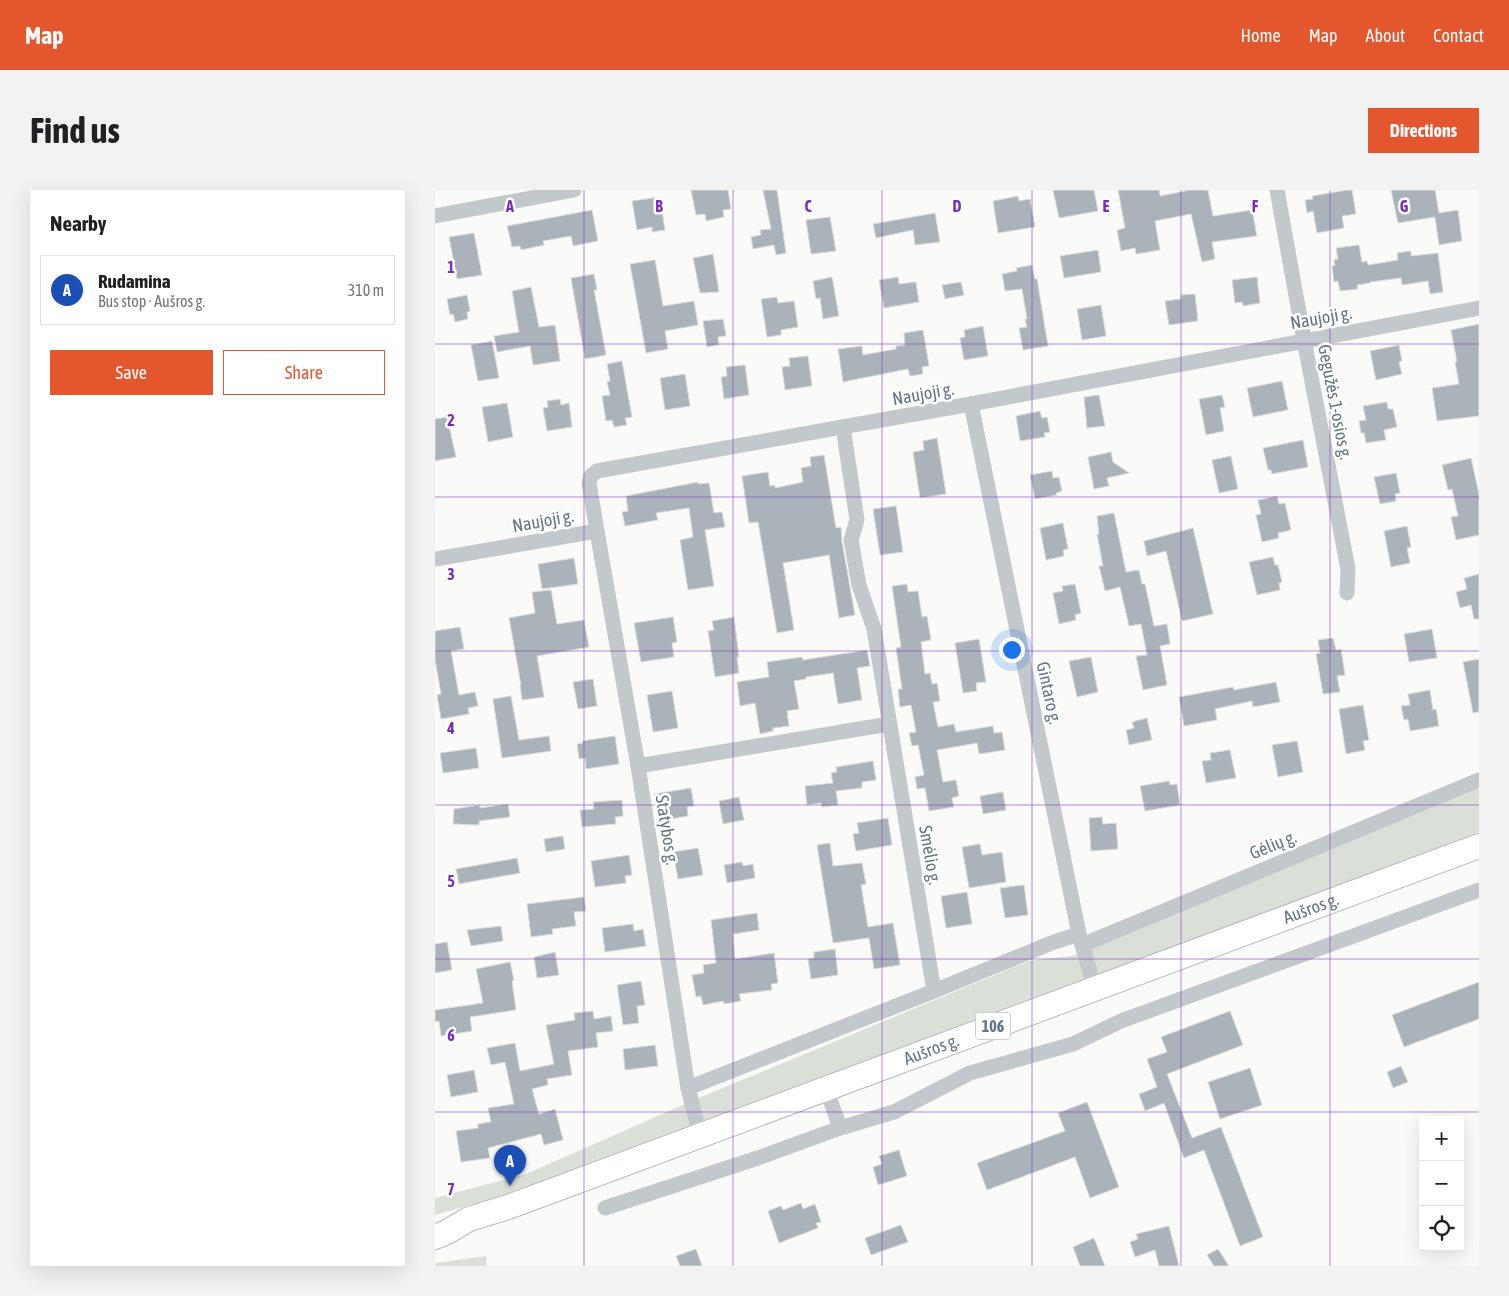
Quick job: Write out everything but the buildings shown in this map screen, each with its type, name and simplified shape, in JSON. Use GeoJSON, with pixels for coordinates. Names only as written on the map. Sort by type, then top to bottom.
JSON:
{"type":"FeatureCollection","features":[{"type":"Feature","properties":{"kind":"main road","name":"Aušros g."},"geometry":{"type":"LineString","coordinates":[[435,1237],[469,1219],[508,1207],[1479,846]]}},
{"type":"Feature","properties":{"kind":"main road","name":"Aušros g."},"geometry":{"type":"LineString","coordinates":[[435,1222],[469,1219]]}},
{"type":"Feature","properties":{"kind":"street"},"geometry":{"type":"LineString","coordinates":[[435,216],[574,190]]}},
{"type":"Feature","properties":{"kind":"street","name":"Gegužės 1-osios g."},"geometry":{"type":"LineString","coordinates":[[1277,190],[1349,569],[1347,593]]}},
{"type":"Feature","properties":{"kind":"street","name":"Naujoji g."},"geometry":{"type":"LineString","coordinates":[[435,559],[597,531],[589,483],[591,476],[597,472],[843,428],[1479,308]]}},
{"type":"Feature","properties":{"kind":"street","name":"Gintaro g."},"geometry":{"type":"LineString","coordinates":[[971,404],[1080,939],[1095,989]]}},
{"type":"Feature","properties":{"kind":"street","name":"Smėlio g."},"geometry":{"type":"LineString","coordinates":[[843,428],[857,520],[851,540],[859,585],[874,629],[934,991]]}},
{"type":"Feature","properties":{"kind":"street","name":"Statybos g."},"geometry":{"type":"LineString","coordinates":[[597,531],[638,766],[688,1088],[701,1135]]}},
{"type":"Feature","properties":{"kind":"street"},"geometry":{"type":"LineString","coordinates":[[638,766],[889,724]]}},
{"type":"Feature","properties":{"kind":"street","name":"Gėlių g."},"geometry":{"type":"LineString","coordinates":[[688,1088],[1054,942],[1080,939],[1479,780]]}},
{"type":"Feature","properties":{"kind":"street"},"geometry":{"type":"LineString","coordinates":[[605,1208],[758,1158],[841,1128],[894,1112],[970,1073],[1073,1044],[1121,1021],[1479,890]]}},
{"type":"Feature","properties":{"kind":"street"},"geometry":{"type":"LineString","coordinates":[[826,1088],[841,1128]]}},
{"type":"Feature","properties":{"kind":"shaded area"},"geometry":{"type":"Polygon","coordinates":[[[1479,788],[1479,832],[527,1188],[435,1215],[435,1198],[526,1174],[701,1097],[1029,961],[1072,956],[1479,788]]]}},
{"type":"Feature","properties":{"kind":"shaded area"},"geometry":{"type":"Polygon","coordinates":[[[486,1256],[487,1266],[435,1266],[435,1263],[486,1256]]]}},
{"type":"Feature","properties":{"kind":"place","name":"Rudamina"},"geometry":{"type":"Point","coordinates":[510,1186]}}]}
